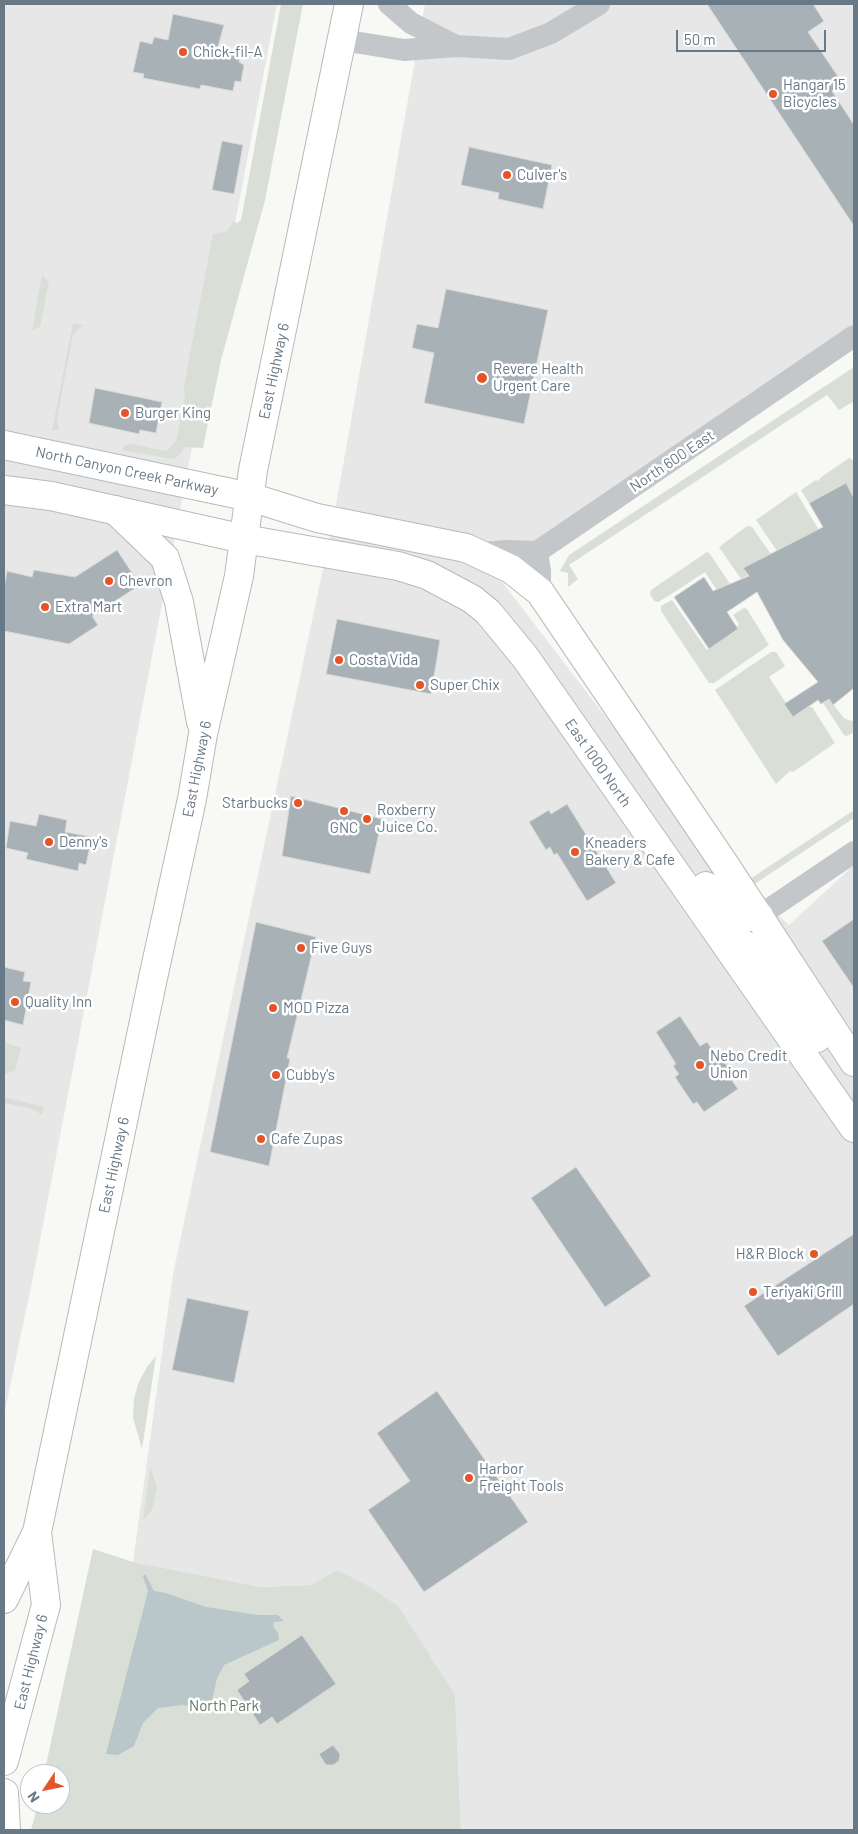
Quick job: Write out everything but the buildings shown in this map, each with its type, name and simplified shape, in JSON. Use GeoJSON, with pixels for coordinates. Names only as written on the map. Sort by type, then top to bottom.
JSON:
{"type":"FeatureCollection","features":[{"type":"Feature","properties":{"kind":"main road","name":"East Highway 6"},"geometry":{"type":"LineString","coordinates":[[4,1599],[37,1532],[192,799],[203,734],[239,576],[250,496],[349,4]]}},
{"type":"Feature","properties":{"kind":"main road","name":"North Canyon Creek Parkway"},"geometry":{"type":"LineString","coordinates":[[8,449],[250,496]]}},
{"type":"Feature","properties":{"kind":"main road"},"geometry":{"type":"LineString","coordinates":[[4,490],[51,496],[244,539]]}},
{"type":"Feature","properties":{"kind":"main road"},"geometry":{"type":"LineString","coordinates":[[250,496],[317,518],[479,553],[511,569],[540,592],[759,916],[852,1058]]}},
{"type":"Feature","properties":{"kind":"main road"},"geometry":{"type":"LineString","coordinates":[[115,510],[165,558],[179,602],[203,734]]}},
{"type":"Feature","properties":{"kind":"main road","name":"East 1000 North"},"geometry":{"type":"LineString","coordinates":[[244,539],[398,566],[426,575],[472,599],[498,624],[525,657],[854,1128]]}},
{"type":"Feature","properties":{"kind":"main road"},"geometry":{"type":"LineString","coordinates":[[628,805],[647,816],[679,848],[728,915],[740,918],[759,916]]}},
{"type":"Feature","properties":{"kind":"main road"},"geometry":{"type":"LineString","coordinates":[[726,944],[740,942],[755,951],[818,1039],[834,1050],[852,1058]]}},
{"type":"Feature","properties":{"kind":"main road","name":"East Highway 6"},"geometry":{"type":"LineString","coordinates":[[4,1760],[46,1605],[37,1532]]}},
{"type":"Feature","properties":{"kind":"main road"},"geometry":{"type":"LineString","coordinates":[[4,1793],[6,1830]]}},
{"type":"Feature","properties":{"kind":"street"},"geometry":{"type":"LineString","coordinates":[[389,4],[412,23],[456,46]]}},
{"type":"Feature","properties":{"kind":"street"},"geometry":{"type":"LineString","coordinates":[[342,40],[404,50],[456,46],[508,49],[551,33],[599,4]]}},
{"type":"Feature","properties":{"kind":"street","name":"North 600 East"},"geometry":{"type":"LineString","coordinates":[[538,552],[854,336]]}},
{"type":"Feature","properties":{"kind":"street"},"geometry":{"type":"LineString","coordinates":[[479,553],[508,550],[538,552],[540,592]]}},
{"type":"Feature","properties":{"kind":"street"},"geometry":{"type":"LineString","coordinates":[[759,916],[854,852]]}},
{"type":"Feature","properties":{"kind":"shaded area"},"geometry":{"type":"Polygon","coordinates":[[[4,4],[277,4],[32,1282],[4,1415],[4,4]]]}},
{"type":"Feature","properties":{"kind":"shaded area"},"geometry":{"type":"Polygon","coordinates":[[[425,4],[854,4],[854,338],[556,539],[480,553],[758,916],[770,908],[789,925],[854,865],[854,1830],[461,1830],[455,1695],[337,1570],[311,1585],[261,1587],[133,1562],[173,1274],[333,522],[425,4]]]}},
{"type":"Feature","properties":{"kind":"shaded area"},"geometry":{"type":"Polygon","coordinates":[[[145,1574],[154,1591],[166,1593],[206,1607],[258,1615],[278,1615],[284,1621],[274,1622],[273,1626],[278,1633],[279,1640],[224,1665],[217,1678],[212,1701],[197,1707],[182,1705],[158,1708],[143,1723],[134,1746],[118,1755],[106,1754],[148,1591],[143,1576],[145,1574]]]}},
{"type":"Feature","properties":{"kind":"green space"},"geometry":{"type":"Polygon","coordinates":[[[281,4],[303,4],[265,200],[221,360],[203,448],[184,447],[181,454],[173,459],[121,450],[126,445],[132,444],[166,451],[176,441],[185,397],[184,385],[213,234],[226,232],[233,222],[237,223],[241,220],[281,4]]]}},
{"type":"Feature","properties":{"kind":"green space"},"geometry":{"type":"Polygon","coordinates":[[[42,275],[49,282],[40,327],[32,331],[42,275]]]}},
{"type":"Feature","properties":{"kind":"green space"},"geometry":{"type":"Polygon","coordinates":[[[73,323],[83,325],[73,334],[57,419],[59,430],[52,431],[73,323]]]}},
{"type":"Feature","properties":{"kind":"green space"},"geometry":{"type":"Polygon","coordinates":[[[854,367],[854,401],[839,410],[827,395],[569,565],[578,579],[568,587],[568,573],[560,571],[569,555],[854,367]]]}},
{"type":"Feature","properties":{"kind":"green space"},"geometry":{"type":"Polygon","coordinates":[[[849,458],[854,461],[854,498],[846,484],[809,503],[801,490],[816,480],[819,481],[820,478],[849,458]]]}},
{"type":"Feature","properties":{"kind":"green space"},"geometry":{"type":"Polygon","coordinates":[[[796,492],[819,530],[777,551],[756,520],[796,492]]]}},
{"type":"Feature","properties":{"kind":"green space"},"geometry":{"type":"Polygon","coordinates":[[[747,526],[752,527],[771,554],[743,568],[748,575],[741,579],[719,547],[747,526]]]}},
{"type":"Feature","properties":{"kind":"green space"},"geometry":{"type":"Polygon","coordinates":[[[707,552],[740,599],[740,603],[730,610],[705,572],[658,602],[654,601],[650,594],[651,590],[707,552]]]}},
{"type":"Feature","properties":{"kind":"green space"},"geometry":{"type":"Polygon","coordinates":[[[672,600],[707,650],[738,629],[739,624],[733,615],[744,608],[747,609],[769,645],[714,683],[709,683],[661,611],[661,606],[672,600]]]}},
{"type":"Feature","properties":{"kind":"green space"},"geometry":{"type":"Polygon","coordinates":[[[771,652],[776,652],[785,666],[769,677],[786,703],[784,705],[793,717],[808,707],[812,707],[835,743],[793,772],[790,771],[776,784],[715,690],[771,652]]]}},
{"type":"Feature","properties":{"kind":"green space"},"geometry":{"type":"Polygon","coordinates":[[[829,699],[844,718],[851,721],[854,720],[854,732],[847,736],[844,735],[823,703],[829,699]]]}},
{"type":"Feature","properties":{"kind":"green space"},"geometry":{"type":"Polygon","coordinates":[[[854,810],[854,818],[753,885],[747,881],[854,810]]]}},
{"type":"Feature","properties":{"kind":"green space"},"geometry":{"type":"Polygon","coordinates":[[[4,1042],[21,1048],[15,1070],[4,1075],[4,1042]]]}},
{"type":"Feature","properties":{"kind":"green space"},"geometry":{"type":"Polygon","coordinates":[[[4,1097],[44,1107],[42,1115],[32,1109],[4,1103],[4,1097]]]}},
{"type":"Feature","properties":{"kind":"green space"},"geometry":{"type":"Polygon","coordinates":[[[156,1356],[142,1449],[133,1418],[134,1399],[138,1384],[147,1367],[156,1356]]]}},
{"type":"Feature","properties":{"kind":"green space"},"geometry":{"type":"Polygon","coordinates":[[[150,1466],[157,1488],[152,1510],[143,1520],[150,1466]]]}},
{"type":"Feature","properties":{"kind":"green space","name":"North Park"},"geometry":{"type":"Polygon","coordinates":[[[93,1549],[133,1562],[261,1587],[311,1585],[337,1570],[365,1584],[398,1606],[455,1695],[461,1830],[31,1830],[35,1814],[70,1814],[70,1764],[46,1764],[93,1549]]]}},
{"type":"Feature","properties":{"kind":"place","name":"Chick-fil-A"},"geometry":{"type":"Point","coordinates":[183,52]}},
{"type":"Feature","properties":{"kind":"place","name":"Hangar 15 Bicycles"},"geometry":{"type":"Point","coordinates":[773,94]}},
{"type":"Feature","properties":{"kind":"place","name":"Culver's"},"geometry":{"type":"Point","coordinates":[507,175]}},
{"type":"Feature","properties":{"kind":"place","name":"Revere Health Urgent Care"},"geometry":{"type":"Point","coordinates":[482,378]}},
{"type":"Feature","properties":{"kind":"place","name":"Burger King"},"geometry":{"type":"Point","coordinates":[125,413]}},
{"type":"Feature","properties":{"kind":"place","name":"Chevron"},"geometry":{"type":"Point","coordinates":[109,581]}},
{"type":"Feature","properties":{"kind":"place","name":"Extra Mart"},"geometry":{"type":"Point","coordinates":[45,607]}},
{"type":"Feature","properties":{"kind":"place","name":"Costa Vida"},"geometry":{"type":"Point","coordinates":[339,660]}},
{"type":"Feature","properties":{"kind":"place","name":"Super Chix"},"geometry":{"type":"Point","coordinates":[420,685]}},
{"type":"Feature","properties":{"kind":"place","name":"Starbucks"},"geometry":{"type":"Point","coordinates":[298,803]}},
{"type":"Feature","properties":{"kind":"place","name":"GNC"},"geometry":{"type":"Point","coordinates":[344,811]}},
{"type":"Feature","properties":{"kind":"place","name":"Roxberry Juice Co."},"geometry":{"type":"Point","coordinates":[367,819]}},
{"type":"Feature","properties":{"kind":"place","name":"Denny's"},"geometry":{"type":"Point","coordinates":[49,842]}},
{"type":"Feature","properties":{"kind":"place","name":"Kneaders Bakery & Cafe"},"geometry":{"type":"Point","coordinates":[575,852]}},
{"type":"Feature","properties":{"kind":"place","name":"Five Guys"},"geometry":{"type":"Point","coordinates":[301,948]}},
{"type":"Feature","properties":{"kind":"place","name":"Quality Inn"},"geometry":{"type":"Point","coordinates":[15,1002]}},
{"type":"Feature","properties":{"kind":"place","name":"MOD Pizza"},"geometry":{"type":"Point","coordinates":[273,1008]}},
{"type":"Feature","properties":{"kind":"place","name":"Nebo Credit Union"},"geometry":{"type":"Point","coordinates":[700,1065]}},
{"type":"Feature","properties":{"kind":"place","name":"Cubby's"},"geometry":{"type":"Point","coordinates":[276,1075]}},
{"type":"Feature","properties":{"kind":"place","name":"Cafe Zupas"},"geometry":{"type":"Point","coordinates":[261,1139]}},
{"type":"Feature","properties":{"kind":"place","name":"H&R Block"},"geometry":{"type":"Point","coordinates":[814,1254]}},
{"type":"Feature","properties":{"kind":"place","name":"Teriyaki Grill"},"geometry":{"type":"Point","coordinates":[753,1292]}},
{"type":"Feature","properties":{"kind":"place","name":"Harbor Freight Tools"},"geometry":{"type":"Point","coordinates":[469,1478]}}]}
